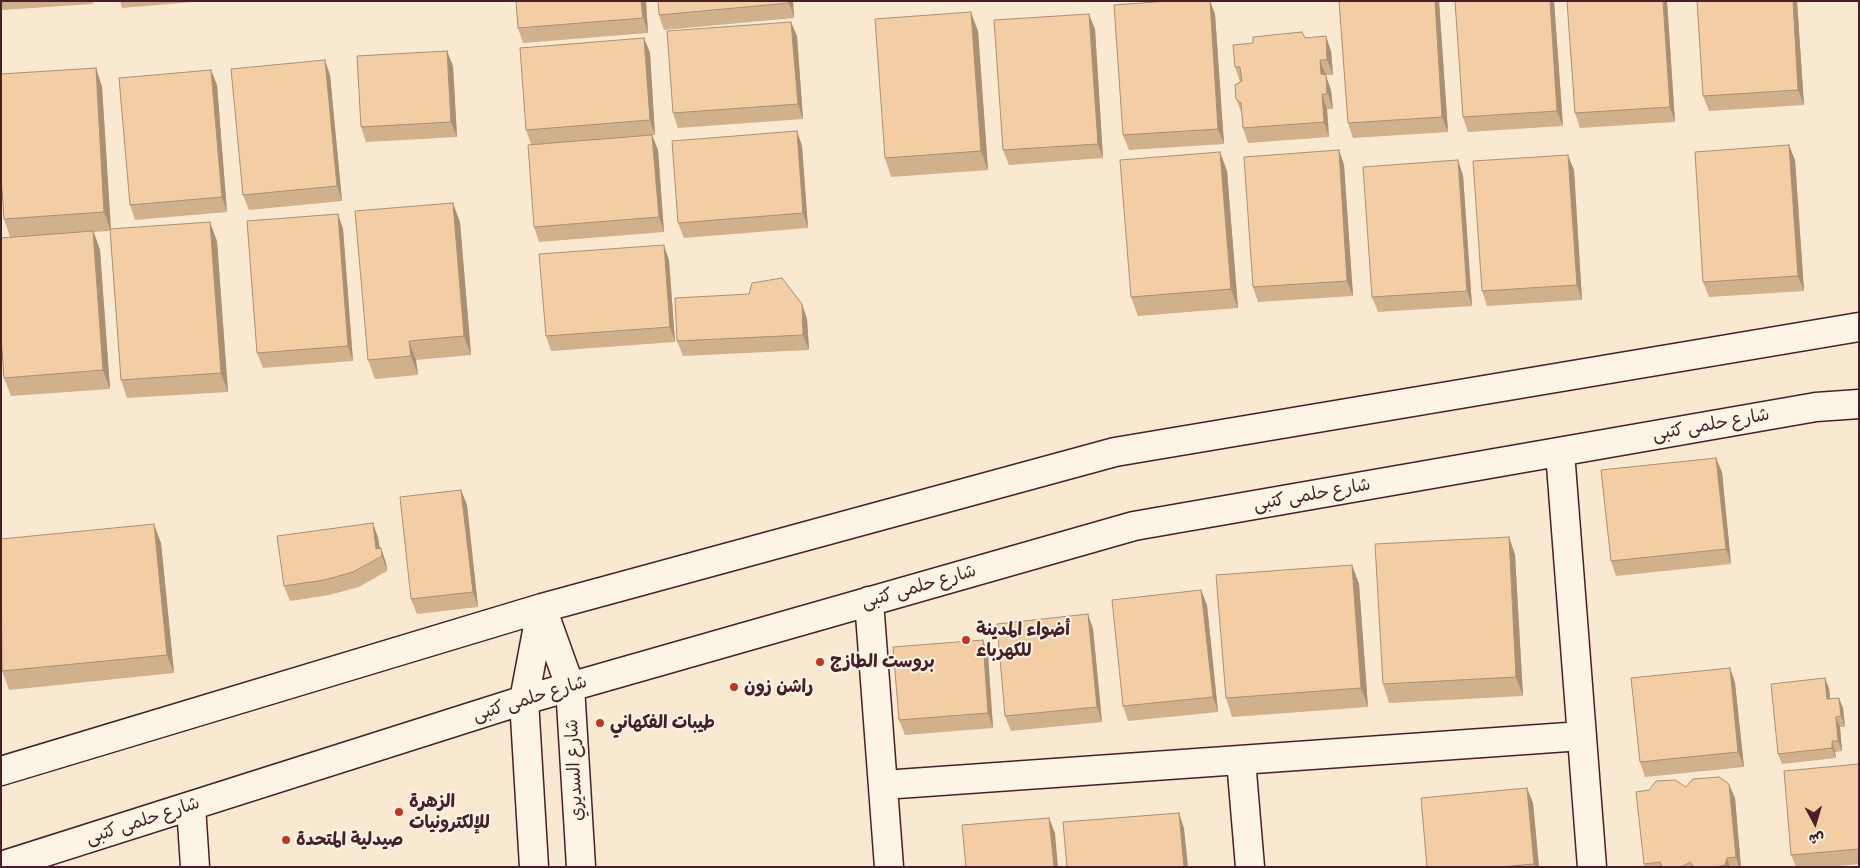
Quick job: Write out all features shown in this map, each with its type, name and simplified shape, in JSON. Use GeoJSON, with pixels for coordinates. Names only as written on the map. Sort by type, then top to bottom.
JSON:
{"type":"FeatureCollection","features":[{"type":"Feature","properties":{"kind":"street"},"geometry":{"type":"LineString","coordinates":[[1,771],[542,608],[1115,452],[1859,326]]}},
{"type":"Feature","properties":{"kind":"street","name":"شارع حلمى كتبى"},"geometry":{"type":"LineString","coordinates":[[1,866],[570,686],[1134,526],[1816,407],[1859,404]]}},
{"type":"Feature","properties":{"kind":"street"},"geometry":{"type":"LineString","coordinates":[[1560,452],[1592,867]]}},
{"type":"Feature","properties":{"kind":"street"},"geometry":{"type":"LineString","coordinates":[[869,601],[890,867]]}},
{"type":"Feature","properties":{"kind":"street"},"geometry":{"type":"LineString","coordinates":[[534,867],[524,700],[542,608]]}},
{"type":"Feature","properties":{"kind":"street","name":"شارع السديري"},"geometry":{"type":"LineString","coordinates":[[542,608],[570,686],[581,867]]}},
{"type":"Feature","properties":{"kind":"street"},"geometry":{"type":"LineString","coordinates":[[883,785],[1582,736]]}},
{"type":"Feature","properties":{"kind":"street"},"geometry":{"type":"LineString","coordinates":[[1241,760],[1250,867]]}},
{"type":"Feature","properties":{"kind":"street"},"geometry":{"type":"LineString","coordinates":[[191,806],[195,867]]}},
{"type":"Feature","properties":{"kind":"building"},"geometry":{"type":"Polygon","coordinates":[[[516,1],[641,1],[643,18],[518,28],[516,1]]]}},
{"type":"Feature","properties":{"kind":"building"},"geometry":{"type":"Polygon","coordinates":[[[658,1],[789,1],[789,3],[659,15],[658,1]]]}},
{"type":"Feature","properties":{"kind":"building"},"geometry":{"type":"Polygon","coordinates":[[[1169,1],[1210,1],[1218,129],[1123,135],[1114,5],[1169,1]]]}},
{"type":"Feature","properties":{"kind":"building"},"geometry":{"type":"Polygon","coordinates":[[[1339,1],[1435,1],[1442,117],[1348,123],[1339,1]]]}},
{"type":"Feature","properties":{"kind":"building"},"geometry":{"type":"Polygon","coordinates":[[[1455,1],[1550,1],[1557,111],[1463,117],[1455,1]]]}},
{"type":"Feature","properties":{"kind":"building"},"geometry":{"type":"Polygon","coordinates":[[[1567,1],[1663,1],[1670,107],[1575,113],[1567,1]]]}},
{"type":"Feature","properties":{"kind":"building"},"geometry":{"type":"Polygon","coordinates":[[[1697,1],[1793,1],[1798,90],[1703,96],[1697,1]]]}},
{"type":"Feature","properties":{"kind":"building"},"geometry":{"type":"Polygon","coordinates":[[[971,12],[981,151],[885,158],[875,19],[971,12]]]}},
{"type":"Feature","properties":{"kind":"building"},"geometry":{"type":"Polygon","coordinates":[[[1089,14],[1098,144],[1003,150],[994,20],[1089,14]]]}},
{"type":"Feature","properties":{"kind":"building"},"geometry":{"type":"Polygon","coordinates":[[[791,22],[798,104],[673,113],[667,31],[791,22]]]}},
{"type":"Feature","properties":{"kind":"building"},"geometry":{"type":"Polygon","coordinates":[[[1302,32],[1305,38],[1326,36],[1327,60],[1320,60],[1321,74],[1326,75],[1327,94],[1322,94],[1324,122],[1243,128],[1241,103],[1236,99],[1235,85],[1242,81],[1240,67],[1235,67],[1233,45],[1253,43],[1253,37],[1302,32]]]}},
{"type":"Feature","properties":{"kind":"building"},"geometry":{"type":"Polygon","coordinates":[[[644,38],[650,120],[526,130],[520,48],[644,38]]]}},
{"type":"Feature","properties":{"kind":"building"},"geometry":{"type":"Polygon","coordinates":[[[447,51],[451,122],[361,127],[357,56],[447,51]]]}},
{"type":"Feature","properties":{"kind":"building"},"geometry":{"type":"Polygon","coordinates":[[[325,60],[337,186],[243,195],[231,69],[325,60]]]}},
{"type":"Feature","properties":{"kind":"building"},"geometry":{"type":"Polygon","coordinates":[[[96,68],[104,212],[4,219],[1,176],[1,74],[96,68]]]}},
{"type":"Feature","properties":{"kind":"building"},"geometry":{"type":"Polygon","coordinates":[[[211,70],[222,197],[130,205],[119,78],[211,70]]]}},
{"type":"Feature","properties":{"kind":"building"},"geometry":{"type":"Polygon","coordinates":[[[797,131],[803,213],[678,223],[672,141],[797,131]]]}},
{"type":"Feature","properties":{"kind":"building"},"geometry":{"type":"Polygon","coordinates":[[[652,135],[659,217],[534,227],[528,145],[652,135]]]}},
{"type":"Feature","properties":{"kind":"building"},"geometry":{"type":"Polygon","coordinates":[[[1789,145],[1798,276],[1703,282],[1695,152],[1789,145]]]}},
{"type":"Feature","properties":{"kind":"building"},"geometry":{"type":"Polygon","coordinates":[[[1339,150],[1347,281],[1253,287],[1244,157],[1339,150]]]}},
{"type":"Feature","properties":{"kind":"building"},"geometry":{"type":"Polygon","coordinates":[[[1220,152],[1231,289],[1131,297],[1120,160],[1220,152]]]}},
{"type":"Feature","properties":{"kind":"building"},"geometry":{"type":"Polygon","coordinates":[[[1568,155],[1577,285],[1482,291],[1473,161],[1568,155]]]}},
{"type":"Feature","properties":{"kind":"building"},"geometry":{"type":"Polygon","coordinates":[[[1458,160],[1467,291],[1372,297],[1363,167],[1458,160]]]}},
{"type":"Feature","properties":{"kind":"building"},"geometry":{"type":"Polygon","coordinates":[[[453,203],[464,336],[409,341],[411,356],[368,360],[355,211],[453,203]]]}},
{"type":"Feature","properties":{"kind":"building"},"geometry":{"type":"Polygon","coordinates":[[[338,214],[348,346],[257,353],[247,221],[338,214]]]}},
{"type":"Feature","properties":{"kind":"building"},"geometry":{"type":"Polygon","coordinates":[[[210,222],[221,373],[121,380],[110,229],[210,222]]]}},
{"type":"Feature","properties":{"kind":"building"},"geometry":{"type":"Polygon","coordinates":[[[93,231],[103,370],[4,378],[1,336],[1,238],[93,231]]]}},
{"type":"Feature","properties":{"kind":"building"},"geometry":{"type":"Polygon","coordinates":[[[664,245],[670,327],[546,336],[539,254],[664,245]]]}},
{"type":"Feature","properties":{"kind":"building"},"geometry":{"type":"Polygon","coordinates":[[[782,278],[802,304],[803,335],[677,341],[675,298],[749,294],[752,283],[782,278]]]}},
{"type":"Feature","properties":{"kind":"building"},"geometry":{"type":"Polygon","coordinates":[[[1716,458],[1726,549],[1611,561],[1601,470],[1716,458]]]}},
{"type":"Feature","properties":{"kind":"building"},"geometry":{"type":"Polygon","coordinates":[[[461,490],[473,592],[411,599],[400,497],[461,490]]]}},
{"type":"Feature","properties":{"kind":"building"},"geometry":{"type":"Polygon","coordinates":[[[373,523],[376,549],[381,548],[382,556],[353,572],[324,580],[284,586],[277,536],[373,523]]]}},
{"type":"Feature","properties":{"kind":"building"},"geometry":{"type":"Polygon","coordinates":[[[154,524],[167,655],[2,671],[1,539],[154,524]]]}},
{"type":"Feature","properties":{"kind":"building"},"geometry":{"type":"Polygon","coordinates":[[[1509,537],[1516,677],[1383,684],[1375,544],[1509,537]]]}},
{"type":"Feature","properties":{"kind":"building"},"geometry":{"type":"Polygon","coordinates":[[[1352,565],[1361,688],[1226,698],[1216,575],[1352,565]]]}},
{"type":"Feature","properties":{"kind":"building"},"geometry":{"type":"Polygon","coordinates":[[[1201,590],[1213,697],[1123,706],[1112,600],[1201,590]]]}},
{"type":"Feature","properties":{"kind":"building"},"geometry":{"type":"Polygon","coordinates":[[[1088,614],[1097,707],[1005,716],[997,624],[1088,614]]]}},
{"type":"Feature","properties":{"kind":"building"},"geometry":{"type":"Polygon","coordinates":[[[983,640],[988,713],[899,720],[893,647],[983,640]]]}},
{"type":"Feature","properties":{"kind":"building"},"geometry":{"type":"Polygon","coordinates":[[[1730,668],[1738,752],[1640,762],[1631,678],[1730,668]]]}},
{"type":"Feature","properties":{"kind":"building"},"geometry":{"type":"Polygon","coordinates":[[[1825,678],[1827,699],[1839,698],[1841,716],[1836,717],[1838,741],[1832,741],[1832,748],[1778,754],[1771,684],[1825,678]]]}},
{"type":"Feature","properties":{"kind":"building"},"geometry":{"type":"Polygon","coordinates":[[[1859,764],[1859,849],[1791,855],[1784,771],[1859,764]]]}},
{"type":"Feature","properties":{"kind":"building"},"geometry":{"type":"Polygon","coordinates":[[[1719,777],[1729,784],[1736,857],[1727,858],[1725,865],[1715,867],[1694,867],[1690,862],[1677,867],[1662,867],[1660,862],[1644,864],[1636,792],[1649,790],[1656,781],[1675,780],[1686,787],[1693,779],[1719,777]]]}},
{"type":"Feature","properties":{"kind":"building"},"geometry":{"type":"Polygon","coordinates":[[[1527,788],[1534,864],[1500,867],[1427,867],[1421,798],[1527,788]]]}},
{"type":"Feature","properties":{"kind":"building"},"geometry":{"type":"Polygon","coordinates":[[[1179,813],[1184,867],[1067,867],[1063,822],[1179,813]]]}},
{"type":"Feature","properties":{"kind":"building"},"geometry":{"type":"Polygon","coordinates":[[[1049,818],[1054,867],[966,867],[962,825],[1049,818]]]}},
{"type":"Feature","properties":{"kind":"place","name":"أضواء المدينة للكهرباء"},"geometry":{"type":"Point","coordinates":[966,640]}},
{"type":"Feature","properties":{"kind":"place","name":"بروست الطازج"},"geometry":{"type":"Point","coordinates":[820,662]}},
{"type":"Feature","properties":{"kind":"place","name":"راشن زون"},"geometry":{"type":"Point","coordinates":[734,687]}},
{"type":"Feature","properties":{"kind":"place","name":"طيبات الفكهاني"},"geometry":{"type":"Point","coordinates":[600,723]}},
{"type":"Feature","properties":{"kind":"place","name":"الزهرة للإلكترونيات"},"geometry":{"type":"Point","coordinates":[399,812]}},
{"type":"Feature","properties":{"kind":"place","name":"صيدلية المتحدة"},"geometry":{"type":"Point","coordinates":[286,840]}}]}
